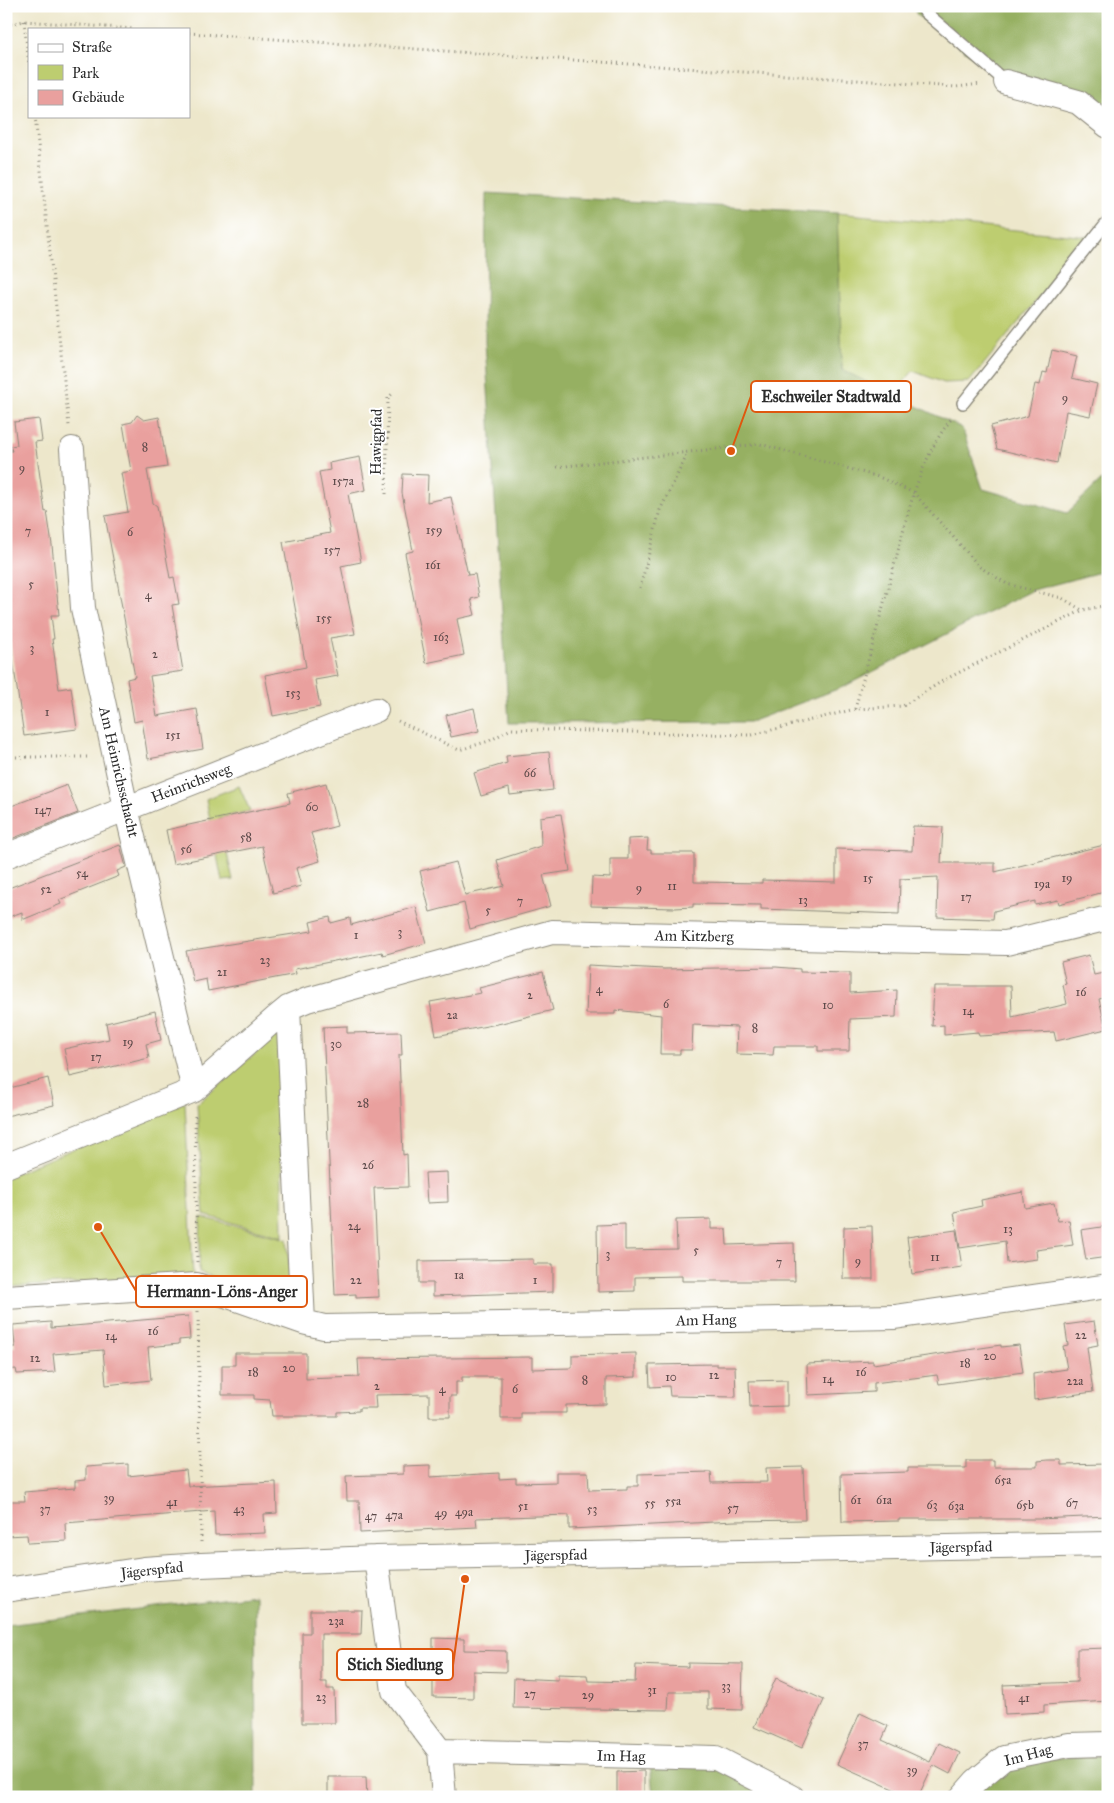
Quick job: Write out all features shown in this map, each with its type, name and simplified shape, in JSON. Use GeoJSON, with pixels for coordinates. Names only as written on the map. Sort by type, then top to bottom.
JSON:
{"type":"FeatureCollection","features":[{"type":"Feature","properties":{"kind":"street"},"geometry":{"type":"LineString","coordinates":[[1006,82],[1078,102],[1108,126]]}},
{"type":"Feature","properties":{"kind":"street","name":"Am Heinrichsschacht"},"geometry":{"type":"LineString","coordinates":[[72,449],[83,608],[126,808],[194,1090]]}},
{"type":"Feature","properties":{"kind":"street","name":"Heinrichsweg"},"geometry":{"type":"LineString","coordinates":[[6,856],[376,710]]}},
{"type":"Feature","properties":{"kind":"street","name":"Am Kitzberg"},"geometry":{"type":"LineString","coordinates":[[6,1166],[194,1090],[288,1008],[307,1000],[552,932],[1006,944],[1108,918]]}},
{"type":"Feature","properties":{"kind":"street"},"geometry":{"type":"LineString","coordinates":[[288,1008],[303,1322]]}},
{"type":"Feature","properties":{"kind":"street"},"geometry":{"type":"LineString","coordinates":[[6,1297],[197,1285]]}},
{"type":"Feature","properties":{"kind":"street","name":"Am Hang"},"geometry":{"type":"LineString","coordinates":[[197,1285],[303,1322],[324,1327],[895,1317],[1108,1286]]}},
{"type":"Feature","properties":{"kind":"street","name":"Jägerspfad"},"geometry":{"type":"LineString","coordinates":[[6,1590],[144,1569],[201,1565],[376,1558],[1108,1544]]}},
{"type":"Feature","properties":{"kind":"street"},"geometry":{"type":"LineString","coordinates":[[376,1558],[394,1691],[440,1751],[444,1797]]}},
{"type":"Feature","properties":{"kind":"street","name":"Im Hag"},"geometry":{"type":"LineString","coordinates":[[962,1797],[976,1781],[1004,1758],[1069,1745],[1108,1744]]}},
{"type":"Feature","properties":{"kind":"street","name":"Im Hag"},"geometry":{"type":"LineString","coordinates":[[440,1751],[716,1758],[792,1797]]}},
{"type":"Feature","properties":{"kind":"lane"},"geometry":{"type":"LineString","coordinates":[[922,6],[925,12],[1006,82]]}},
{"type":"Feature","properties":{"kind":"lane"},"geometry":{"type":"LineString","coordinates":[[963,403],[1108,221]]}},
{"type":"Feature","properties":{"kind":"path"},"geometry":{"type":"LineString","coordinates":[[6,25],[24,21],[120,28]]}},
{"type":"Feature","properties":{"kind":"path"},"geometry":{"type":"LineString","coordinates":[[24,21],[28,56]]}},
{"type":"Feature","properties":{"kind":"path"},"geometry":{"type":"LineString","coordinates":[[190,33],[956,87],[1006,82]]}},
{"type":"Feature","properties":{"kind":"path"},"geometry":{"type":"LineString","coordinates":[[34,118],[72,449]]}},
{"type":"Feature","properties":{"kind":"path","name":"Hawigpfad"},"geometry":{"type":"LineString","coordinates":[[386,494],[388,398],[393,393]]}},
{"type":"Feature","properties":{"kind":"path"},"geometry":{"type":"LineString","coordinates":[[854,709],[914,493],[927,458],[940,433],[963,403]]}},
{"type":"Feature","properties":{"kind":"path"},"geometry":{"type":"LineString","coordinates":[[557,467],[760,444],[879,477],[914,493],[980,567],[1007,584],[1062,598],[1083,610]]}},
{"type":"Feature","properties":{"kind":"path"},"geometry":{"type":"LineString","coordinates":[[640,588],[660,510],[688,452]]}},
{"type":"Feature","properties":{"kind":"path"},"geometry":{"type":"LineString","coordinates":[[376,710],[459,750],[489,741],[511,729],[752,735],[854,709],[903,706],[944,680],[1083,610],[1108,605]]}},
{"type":"Feature","properties":{"kind":"path"},"geometry":{"type":"LineString","coordinates":[[6,757],[115,758]]}},
{"type":"Feature","properties":{"kind":"path"},"geometry":{"type":"LineString","coordinates":[[194,1090],[201,1565]]}},
{"type":"Feature","properties":{"kind":"green space"},"geometry":{"type":"Polygon","coordinates":[[[913,6],[1108,6],[1108,113],[1080,92],[984,65],[917,15],[913,6]]]}},
{"type":"Feature","properties":{"kind":"green space"},"geometry":{"type":"Polygon","coordinates":[[[486,193],[837,213],[842,370],[962,428],[983,489],[1067,513],[1108,474],[1108,570],[1033,590],[843,687],[750,722],[509,723],[485,342],[486,193]]]}},
{"type":"Feature","properties":{"kind":"green space"},"geometry":{"type":"Polygon","coordinates":[[[837,213],[1089,237],[969,382],[944,383],[913,371],[893,395],[842,370],[837,213]]]}},
{"type":"Feature","properties":{"kind":"green space"},"geometry":{"type":"Polygon","coordinates":[[[239,786],[250,811],[219,818],[233,880],[222,881],[206,799],[239,786]]]}},
{"type":"Feature","properties":{"kind":"green space"},"geometry":{"type":"Polygon","coordinates":[[[279,1033],[283,1237],[204,1215],[197,1104],[279,1033]]]}},
{"type":"Feature","properties":{"kind":"green space"},"geometry":{"type":"Polygon","coordinates":[[[185,1102],[193,1277],[6,1287],[6,1177],[185,1102]]]}},
{"type":"Feature","properties":{"kind":"green space"},"geometry":{"type":"Polygon","coordinates":[[[201,1217],[287,1239],[291,1291],[276,1299],[199,1272],[201,1217]]]}},
{"type":"Feature","properties":{"kind":"green space"},"geometry":{"type":"Polygon","coordinates":[[[255,1595],[256,1797],[6,1797],[6,1625],[255,1595]]]}},
{"type":"Feature","properties":{"kind":"green space"},"geometry":{"type":"Polygon","coordinates":[[[1108,1755],[1108,1797],[971,1797],[1006,1761],[1108,1755]]]}},
{"type":"Feature","properties":{"kind":"green space"},"geometry":{"type":"Polygon","coordinates":[[[650,1763],[713,1766],[770,1797],[649,1797],[653,1796],[650,1763]]]}},
{"type":"Feature","properties":{"kind":"building"},"geometry":{"type":"Polygon","coordinates":[[[1052,350],[1077,356],[1072,378],[1097,384],[1090,416],[1066,411],[1057,463],[997,449],[991,426],[1028,416],[1035,384],[1040,385],[1043,372],[1047,373],[1052,350]]]}},
{"type":"Feature","properties":{"kind":"building"},"geometry":{"type":"Polygon","coordinates":[[[137,415],[144,420],[159,417],[167,467],[147,470],[153,503],[157,506],[170,578],[174,577],[179,604],[172,605],[183,671],[150,676],[157,716],[197,709],[203,749],[148,759],[142,720],[134,722],[127,679],[135,677],[105,516],[128,512],[121,473],[131,471],[123,424],[132,422],[137,415]]]}},
{"type":"Feature","properties":{"kind":"building"},"geometry":{"type":"Polygon","coordinates":[[[39,419],[42,441],[35,442],[45,512],[47,511],[52,545],[59,615],[51,615],[54,639],[52,639],[59,689],[71,687],[77,729],[24,736],[9,634],[11,633],[6,594],[6,452],[12,451],[10,446],[17,445],[14,422],[39,419]]]}},
{"type":"Feature","properties":{"kind":"building"},"geometry":{"type":"Polygon","coordinates":[[[360,457],[366,490],[348,494],[361,562],[341,566],[355,634],[330,638],[338,676],[315,680],[320,707],[273,716],[265,675],[306,667],[283,542],[330,533],[319,472],[330,470],[329,463],[360,457]]]}},
{"type":"Feature","properties":{"kind":"building"},"geometry":{"type":"Polygon","coordinates":[[[403,474],[428,475],[427,502],[451,497],[468,575],[475,574],[479,597],[471,599],[475,615],[457,619],[464,655],[426,663],[405,553],[413,551],[402,493],[403,474]]]}},
{"type":"Feature","properties":{"kind":"building"},"geometry":{"type":"Polygon","coordinates":[[[474,708],[479,731],[451,737],[446,715],[474,708]]]}},
{"type":"Feature","properties":{"kind":"building"},"geometry":{"type":"Polygon","coordinates":[[[549,752],[553,790],[510,795],[509,788],[481,796],[474,773],[507,763],[506,756],[549,752]]]}},
{"type":"Feature","properties":{"kind":"building"},"geometry":{"type":"Polygon","coordinates":[[[326,783],[337,826],[311,833],[320,861],[296,868],[301,886],[273,893],[262,846],[173,864],[166,830],[290,803],[288,793],[326,783]]]}},
{"type":"Feature","properties":{"kind":"building"},"geometry":{"type":"Polygon","coordinates":[[[67,785],[78,813],[6,841],[6,808],[67,785]]]}},
{"type":"Feature","properties":{"kind":"building"},"geometry":{"type":"Polygon","coordinates":[[[561,814],[570,871],[543,875],[551,906],[470,929],[464,903],[430,912],[420,871],[456,862],[465,895],[504,886],[497,860],[541,846],[540,817],[561,814]]]}},
{"type":"Feature","properties":{"kind":"building"},"geometry":{"type":"Polygon","coordinates":[[[913,826],[943,827],[941,863],[995,863],[995,872],[1108,844],[1108,891],[1059,904],[1058,900],[1035,905],[1035,901],[994,911],[993,919],[937,917],[938,877],[900,879],[899,914],[761,909],[761,905],[693,904],[693,907],[675,908],[591,906],[592,877],[610,878],[610,859],[628,859],[628,839],[648,838],[647,850],[651,850],[651,853],[694,853],[694,882],[762,883],[762,880],[836,882],[836,849],[912,851],[913,826]]]}},
{"type":"Feature","properties":{"kind":"building"},"geometry":{"type":"Polygon","coordinates":[[[120,845],[126,867],[117,871],[119,876],[59,900],[61,904],[22,920],[22,912],[6,918],[6,889],[120,845]]]}},
{"type":"Feature","properties":{"kind":"building"},"geometry":{"type":"Polygon","coordinates":[[[416,907],[426,943],[383,955],[382,952],[295,969],[296,974],[208,991],[206,979],[193,982],[186,951],[312,931],[310,922],[330,917],[331,923],[350,918],[351,925],[416,907]]]}},
{"type":"Feature","properties":{"kind":"building"},"geometry":{"type":"Polygon","coordinates":[[[1089,955],[1094,975],[1108,972],[1108,997],[1099,999],[1106,1029],[1056,1041],[1054,1032],[979,1036],[978,1032],[944,1035],[944,1025],[932,1026],[934,986],[1011,986],[1012,1017],[1067,1004],[1063,985],[1066,984],[1061,962],[1089,955]]]}},
{"type":"Feature","properties":{"kind":"building"},"geometry":{"type":"Polygon","coordinates":[[[588,965],[664,969],[776,967],[800,969],[800,972],[850,973],[850,993],[897,990],[896,1017],[850,1019],[849,1051],[818,1051],[818,1046],[774,1046],[773,1055],[736,1054],[737,1027],[693,1025],[692,1050],[680,1050],[680,1054],[660,1054],[661,1015],[615,1010],[615,1014],[586,1014],[588,965]]]}},
{"type":"Feature","properties":{"kind":"building"},"geometry":{"type":"Polygon","coordinates":[[[543,972],[553,1010],[502,1023],[436,1036],[430,1002],[481,993],[479,988],[543,972]]]}},
{"type":"Feature","properties":{"kind":"building"},"geometry":{"type":"Polygon","coordinates":[[[155,1011],[161,1040],[146,1044],[149,1058],[70,1077],[64,1049],[109,1039],[106,1023],[155,1011]]]}},
{"type":"Feature","properties":{"kind":"building"},"geometry":{"type":"Polygon","coordinates":[[[347,1026],[347,1033],[401,1032],[402,1055],[399,1055],[403,1155],[407,1154],[408,1187],[374,1188],[379,1297],[356,1298],[356,1294],[335,1295],[323,1027],[347,1026]]]}},
{"type":"Feature","properties":{"kind":"building"},"geometry":{"type":"Polygon","coordinates":[[[48,1078],[54,1105],[6,1116],[6,1089],[48,1078]]]}},
{"type":"Feature","properties":{"kind":"building"},"geometry":{"type":"Polygon","coordinates":[[[447,1172],[448,1202],[427,1203],[425,1173],[447,1172]]]}},
{"type":"Feature","properties":{"kind":"building"},"geometry":{"type":"Polygon","coordinates":[[[1023,1192],[1025,1208],[1054,1203],[1058,1221],[1069,1220],[1073,1245],[1036,1250],[1037,1259],[1007,1263],[1005,1241],[960,1248],[954,1212],[982,1206],[981,1200],[1023,1192]]]}},
{"type":"Feature","properties":{"kind":"building"},"geometry":{"type":"Polygon","coordinates":[[[711,1219],[711,1229],[726,1229],[727,1245],[794,1243],[795,1281],[682,1281],[682,1276],[635,1277],[635,1291],[598,1292],[597,1225],[625,1224],[625,1250],[677,1249],[676,1220],[711,1219]]]}},
{"type":"Feature","properties":{"kind":"building"},"geometry":{"type":"Polygon","coordinates":[[[872,1226],[873,1279],[843,1279],[844,1227],[872,1226]]]}},
{"type":"Feature","properties":{"kind":"building"},"geometry":{"type":"Polygon","coordinates":[[[1108,1226],[1108,1257],[1086,1260],[1081,1230],[1108,1226]]]}},
{"type":"Feature","properties":{"kind":"building"},"geometry":{"type":"Polygon","coordinates":[[[956,1230],[962,1267],[912,1274],[907,1237],[956,1230]]]}},
{"type":"Feature","properties":{"kind":"building"},"geometry":{"type":"Polygon","coordinates":[[[533,1259],[533,1264],[553,1264],[553,1292],[433,1296],[433,1283],[419,1283],[419,1261],[533,1259]]]}},
{"type":"Feature","properties":{"kind":"building"},"geometry":{"type":"Polygon","coordinates":[[[188,1316],[190,1339],[179,1340],[179,1344],[148,1347],[151,1380],[106,1385],[103,1350],[53,1354],[55,1372],[17,1374],[16,1369],[6,1370],[6,1347],[15,1347],[13,1325],[51,1322],[51,1328],[188,1316]]]}},
{"type":"Feature","properties":{"kind":"building"},"geometry":{"type":"Polygon","coordinates":[[[1094,1321],[1098,1345],[1087,1347],[1093,1392],[1034,1400],[1033,1374],[1067,1369],[1063,1346],[1068,1345],[1065,1325],[1094,1321]]]}},
{"type":"Feature","properties":{"kind":"building"},"geometry":{"type":"Polygon","coordinates":[[[1001,1345],[1001,1347],[1019,1345],[1023,1372],[939,1384],[937,1375],[874,1383],[874,1392],[808,1395],[807,1364],[873,1361],[873,1364],[1001,1345]]]}},
{"type":"Feature","properties":{"kind":"building"},"geometry":{"type":"Polygon","coordinates":[[[235,1353],[306,1353],[306,1379],[359,1377],[358,1359],[532,1357],[532,1369],[572,1368],[572,1355],[636,1353],[636,1377],[606,1378],[606,1404],[566,1405],[566,1413],[521,1413],[521,1419],[501,1419],[501,1377],[462,1377],[462,1382],[456,1382],[456,1396],[450,1396],[450,1417],[429,1417],[429,1394],[375,1395],[376,1408],[359,1408],[359,1411],[337,1412],[337,1416],[272,1416],[270,1400],[254,1399],[254,1395],[222,1395],[222,1365],[235,1365],[235,1353]]]}},
{"type":"Feature","properties":{"kind":"building"},"geometry":{"type":"Polygon","coordinates":[[[717,1364],[717,1366],[735,1366],[736,1397],[670,1396],[669,1386],[650,1387],[649,1365],[717,1364]]]}},
{"type":"Feature","properties":{"kind":"building"},"geometry":{"type":"Polygon","coordinates":[[[787,1380],[787,1406],[750,1407],[749,1381],[787,1380]]]}},
{"type":"Feature","properties":{"kind":"building"},"geometry":{"type":"Polygon","coordinates":[[[966,1460],[993,1460],[993,1467],[1037,1467],[1037,1461],[1047,1460],[1061,1460],[1061,1465],[1106,1464],[1108,1516],[1038,1519],[899,1519],[899,1521],[842,1522],[841,1474],[908,1472],[908,1468],[966,1468],[966,1460]]]}},
{"type":"Feature","properties":{"kind":"building"},"geometry":{"type":"Polygon","coordinates":[[[128,1464],[128,1476],[186,1470],[188,1486],[276,1482],[277,1513],[264,1514],[265,1533],[215,1535],[214,1511],[65,1523],[66,1541],[28,1543],[27,1535],[6,1536],[6,1501],[25,1501],[24,1492],[75,1488],[75,1481],[86,1480],[86,1467],[128,1464]]]}},
{"type":"Feature","properties":{"kind":"building"},"geometry":{"type":"Polygon","coordinates":[[[430,1465],[430,1477],[499,1473],[499,1479],[516,1478],[516,1483],[556,1482],[556,1472],[588,1472],[589,1490],[627,1489],[627,1486],[638,1486],[638,1474],[711,1472],[712,1483],[767,1482],[766,1468],[803,1467],[805,1520],[735,1521],[569,1529],[569,1515],[476,1518],[477,1527],[360,1533],[359,1501],[347,1501],[346,1476],[403,1474],[403,1466],[430,1465]]]}},
{"type":"Feature","properties":{"kind":"building"},"geometry":{"type":"Polygon","coordinates":[[[310,1610],[362,1610],[361,1634],[321,1634],[321,1682],[327,1682],[327,1689],[334,1689],[335,1723],[302,1723],[302,1633],[310,1633],[310,1610]]]}},
{"type":"Feature","properties":{"kind":"building"},"geometry":{"type":"Polygon","coordinates":[[[433,1638],[464,1639],[464,1650],[506,1651],[506,1672],[473,1671],[473,1698],[433,1697],[433,1638]]]}},
{"type":"Feature","properties":{"kind":"building"},"geometry":{"type":"Polygon","coordinates":[[[1108,1648],[1108,1701],[1044,1705],[1044,1712],[1005,1714],[1003,1685],[1077,1682],[1077,1649],[1108,1648]]]}},
{"type":"Feature","properties":{"kind":"building"},"geometry":{"type":"Polygon","coordinates":[[[688,1663],[743,1664],[742,1710],[708,1709],[708,1692],[669,1692],[668,1710],[513,1708],[514,1678],[558,1680],[558,1674],[587,1675],[588,1681],[635,1682],[636,1665],[688,1667],[688,1663]]]}},
{"type":"Feature","properties":{"kind":"building"},"geometry":{"type":"Polygon","coordinates":[[[776,1678],[824,1700],[802,1748],[754,1727],[776,1678]]]}},
{"type":"Feature","properties":{"kind":"building"},"geometry":{"type":"Polygon","coordinates":[[[860,1713],[888,1726],[882,1740],[930,1762],[939,1743],[960,1753],[950,1774],[933,1765],[918,1797],[911,1797],[837,1764],[860,1713]]]}},
{"type":"Feature","properties":{"kind":"building"},"geometry":{"type":"Polygon","coordinates":[[[644,1771],[644,1794],[617,1794],[617,1772],[644,1771]]]}},
{"type":"Feature","properties":{"kind":"building"},"geometry":{"type":"Polygon","coordinates":[[[328,1777],[366,1777],[367,1797],[328,1797],[328,1777]]]}},
{"type":"Feature","properties":{"kind":"place","name":"Eschweiler Stadtwald"},"geometry":{"type":"Point","coordinates":[731,451]}},
{"type":"Feature","properties":{"kind":"place","name":"Hermann-Löns-Anger"},"geometry":{"type":"Point","coordinates":[98,1227]}},
{"type":"Feature","properties":{"kind":"place","name":"Stich Siedlung"},"geometry":{"type":"Point","coordinates":[465,1579]}}]}
